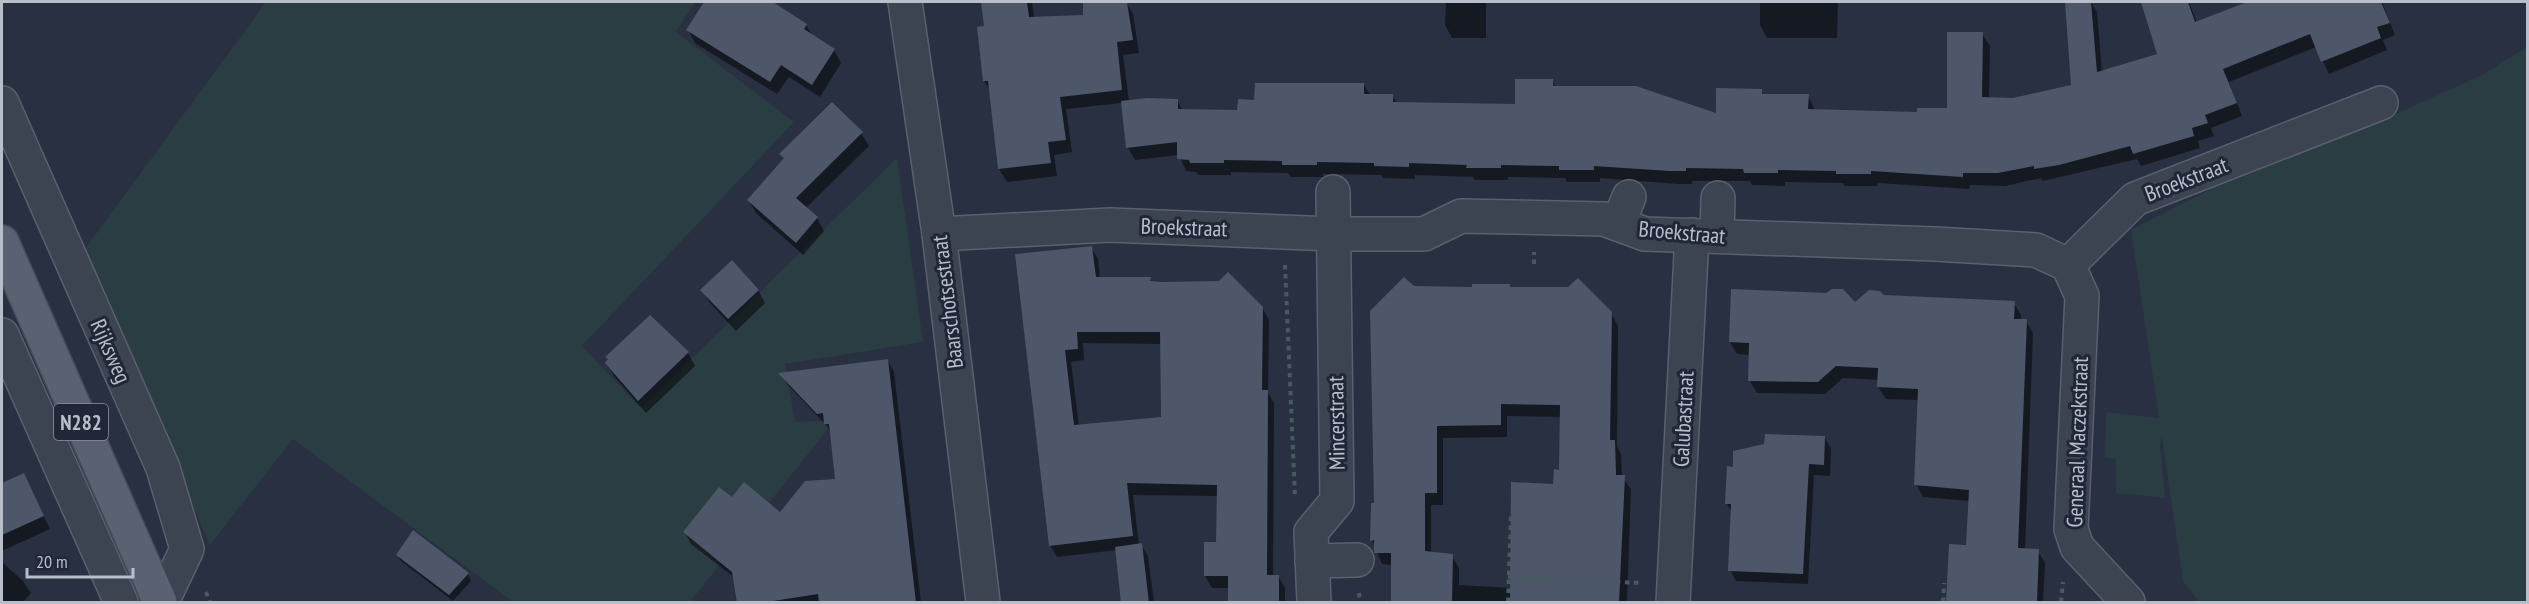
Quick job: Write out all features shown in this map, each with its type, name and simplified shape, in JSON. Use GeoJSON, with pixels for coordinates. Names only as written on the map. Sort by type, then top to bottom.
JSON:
{"type":"FeatureCollection","features":[{"type":"Feature","properties":{"kind":"main road","name":"Rijksweg"},"geometry":{"type":"LineString","coordinates":[[2,242],[161,603]]}},
{"type":"Feature","properties":{"kind":"street","name":"Baarschotsestraat"},"geometry":{"type":"LineString","coordinates":[[905,2],[939,234],[982,603]]}},
{"type":"Feature","properties":{"kind":"street","name":"Rijksweg"},"geometry":{"type":"LineString","coordinates":[[2,103],[163,468],[187,549],[161,603]]}},
{"type":"Feature","properties":{"kind":"street","name":"Broekstraat"},"geometry":{"type":"LineString","coordinates":[[939,234],[1110,225],[1334,234],[1424,234],[1461,216],[1535,207],[1604,219],[1623,211],[1645,234],[2036,250],[2068,265],[2135,199],[2381,103]]}},
{"type":"Feature","properties":{"kind":"street","name":"Mincerstraat"},"geometry":{"type":"LineString","coordinates":[[1311,546],[1337,501],[1333,192]]}},
{"type":"Feature","properties":{"kind":"street","name":"Galubastraat"},"geometry":{"type":"LineString","coordinates":[[1674,594],[1704,235],[1718,198]]}},
{"type":"Feature","properties":{"kind":"street","name":"Generaal Maczekstraat"},"geometry":{"type":"LineString","coordinates":[[2068,265],[2082,296],[2071,530],[2077,547],[2128,603]]}},
{"type":"Feature","properties":{"kind":"street"},"geometry":{"type":"LineString","coordinates":[[2,335],[121,603]]}},
{"type":"Feature","properties":{"kind":"street"},"geometry":{"type":"LineString","coordinates":[[1314,603],[1311,546],[1357,560]]}},
{"type":"Feature","properties":{"kind":"path"},"geometry":{"type":"LineString","coordinates":[[1284,231],[1296,512],[1311,546]]}},
{"type":"Feature","properties":{"kind":"path"},"geometry":{"type":"LineString","coordinates":[[1508,603],[1511,516]]}},
{"type":"Feature","properties":{"kind":"path"},"geometry":{"type":"LineString","coordinates":[[1508,576],[1674,594]]}},
{"type":"Feature","properties":{"kind":"path"},"geometry":{"type":"LineString","coordinates":[[1943,603],[1944,584]]}},
{"type":"Feature","properties":{"kind":"green space"},"geometry":{"type":"Polygon","coordinates":[[[266,2],[695,2],[676,32],[794,122],[582,346],[641,408],[897,158],[923,342],[785,364],[795,422],[835,420],[690,602],[513,602],[293,439],[210,545],[82,253],[266,2]]]}},
{"type":"Feature","properties":{"kind":"green space"},"geometry":{"type":"Polygon","coordinates":[[[2527,47],[2527,602],[2199,602],[2183,581],[2162,437],[2160,444],[2165,498],[2116,493],[2116,459],[2105,458],[2106,412],[2159,418],[2131,230],[2252,168],[2400,112],[2480,76],[2527,47]]]}},
{"type":"Feature","properties":{"kind":"building"},"geometry":{"type":"Polygon","coordinates":[[[704,2],[773,2],[807,24],[804,29],[835,49],[812,85],[781,65],[770,82],[686,30],[704,2]]]}},
{"type":"Feature","properties":{"kind":"building"},"geometry":{"type":"Polygon","coordinates":[[[981,2],[1027,2],[1029,17],[1083,15],[1083,2],[1127,2],[1133,40],[1117,42],[1122,90],[1060,97],[1066,140],[1048,142],[1051,163],[998,169],[988,81],[983,81],[977,27],[984,26],[981,2]]]}},
{"type":"Feature","properties":{"kind":"building"},"geometry":{"type":"Polygon","coordinates":[[[2065,2],[2091,2],[2097,72],[2157,54],[2141,2],[2188,2],[2195,22],[2247,2],[2381,2],[2390,23],[2377,27],[2381,38],[2321,62],[2310,34],[2223,69],[2237,103],[2205,115],[2208,123],[2192,128],[2194,136],[2133,154],[2130,146],[2059,165],[2034,169],[2034,166],[1998,173],[1963,173],[1963,177],[1871,171],[1871,174],[1778,170],[1778,173],[1744,173],[1743,169],[1686,168],[1686,171],[1670,171],[1594,166],[1594,170],[1559,170],[1559,166],[1501,165],[1501,168],[1466,168],[1467,165],[1409,163],[1409,167],[1374,166],[1374,163],[1317,162],[1317,165],[1282,165],[1282,161],[1224,160],[1224,163],[1190,163],[1189,160],[1177,159],[1177,142],[1126,148],[1121,101],[1147,98],[1178,99],[1178,109],[1237,110],[1238,99],[1254,100],[1255,83],[1364,83],[1364,94],[1393,94],[1393,102],[1515,104],[1515,79],[1553,79],[1553,86],[1636,86],[1716,113],[1716,88],[1762,89],[1762,94],[1809,94],[1808,109],[1917,112],[1917,108],[1947,108],[1947,32],[1983,32],[1982,97],[2013,98],[2071,85],[2065,2]]]}},
{"type":"Feature","properties":{"kind":"building"},"geometry":{"type":"Polygon","coordinates":[[[832,102],[863,132],[796,198],[818,217],[796,243],[747,200],[784,158],[779,154],[832,102]]]}},
{"type":"Feature","properties":{"kind":"building"},"geometry":{"type":"Polygon","coordinates":[[[1092,246],[1096,277],[1151,277],[1150,281],[1162,282],[1219,281],[1228,272],[1263,307],[1262,390],[1268,390],[1267,575],[1279,575],[1279,603],[1228,603],[1228,576],[1204,576],[1204,542],[1216,542],[1217,485],[1127,483],[1133,536],[1049,546],[1015,254],[1092,246]],[[1077,332],[1078,349],[1065,350],[1074,425],[1161,417],[1160,332],[1077,332]]]}},
{"type":"Feature","properties":{"kind":"building"},"geometry":{"type":"Polygon","coordinates":[[[732,260],[759,290],[728,319],[700,290],[732,260]]]}},
{"type":"Feature","properties":{"kind":"building"},"geometry":{"type":"Polygon","coordinates":[[[1404,277],[1414,286],[1472,287],[1472,284],[1510,284],[1510,287],[1568,287],[1578,278],[1612,312],[1610,440],[1615,440],[1616,475],[1625,475],[1619,603],[1510,603],[1511,482],[1553,484],[1554,469],[1559,470],[1560,405],[1501,404],[1501,425],[1437,426],[1437,493],[1425,493],[1425,551],[1453,554],[1452,603],[1391,603],[1391,553],[1374,553],[1374,540],[1370,541],[1371,503],[1374,503],[1370,311],[1404,277]]]}},
{"type":"Feature","properties":{"kind":"building"},"geometry":{"type":"Polygon","coordinates":[[[1731,289],[1826,293],[1832,289],[1843,289],[1855,302],[1869,290],[1880,291],[1884,295],[2015,301],[2014,319],[2027,319],[2018,548],[2039,549],[2037,603],[1946,602],[1949,544],[1966,545],[1969,490],[1914,485],[1918,389],[1877,387],[1878,368],[1836,366],[1818,382],[1748,381],[1749,343],[1729,342],[1731,289]]]}},
{"type":"Feature","properties":{"kind":"building"},"geometry":{"type":"Polygon","coordinates":[[[650,315],[689,352],[638,401],[605,363],[608,359],[605,357],[650,315]]]}},
{"type":"Feature","properties":{"kind":"building"},"geometry":{"type":"Polygon","coordinates":[[[888,359],[916,603],[819,603],[818,594],[760,603],[737,603],[732,572],[683,532],[719,487],[732,497],[744,482],[780,512],[805,481],[835,479],[829,424],[824,424],[823,413],[817,414],[778,373],[888,359]]]}},
{"type":"Feature","properties":{"kind":"building"},"geometry":{"type":"Polygon","coordinates":[[[1765,434],[1825,436],[1824,465],[1809,464],[1803,574],[1728,571],[1731,504],[1725,504],[1727,466],[1733,467],[1733,451],[1764,444],[1765,434]]]}},
{"type":"Feature","properties":{"kind":"building"},"geometry":{"type":"Polygon","coordinates":[[[24,473],[44,516],[2,535],[2,483],[24,473]]]}},
{"type":"Feature","properties":{"kind":"building"},"geometry":{"type":"Polygon","coordinates":[[[413,530],[469,573],[449,595],[396,555],[413,530]]]}},
{"type":"Feature","properties":{"kind":"building"},"geometry":{"type":"Polygon","coordinates":[[[1142,543],[1149,603],[1121,603],[1115,547],[1142,543]]]}}]}
